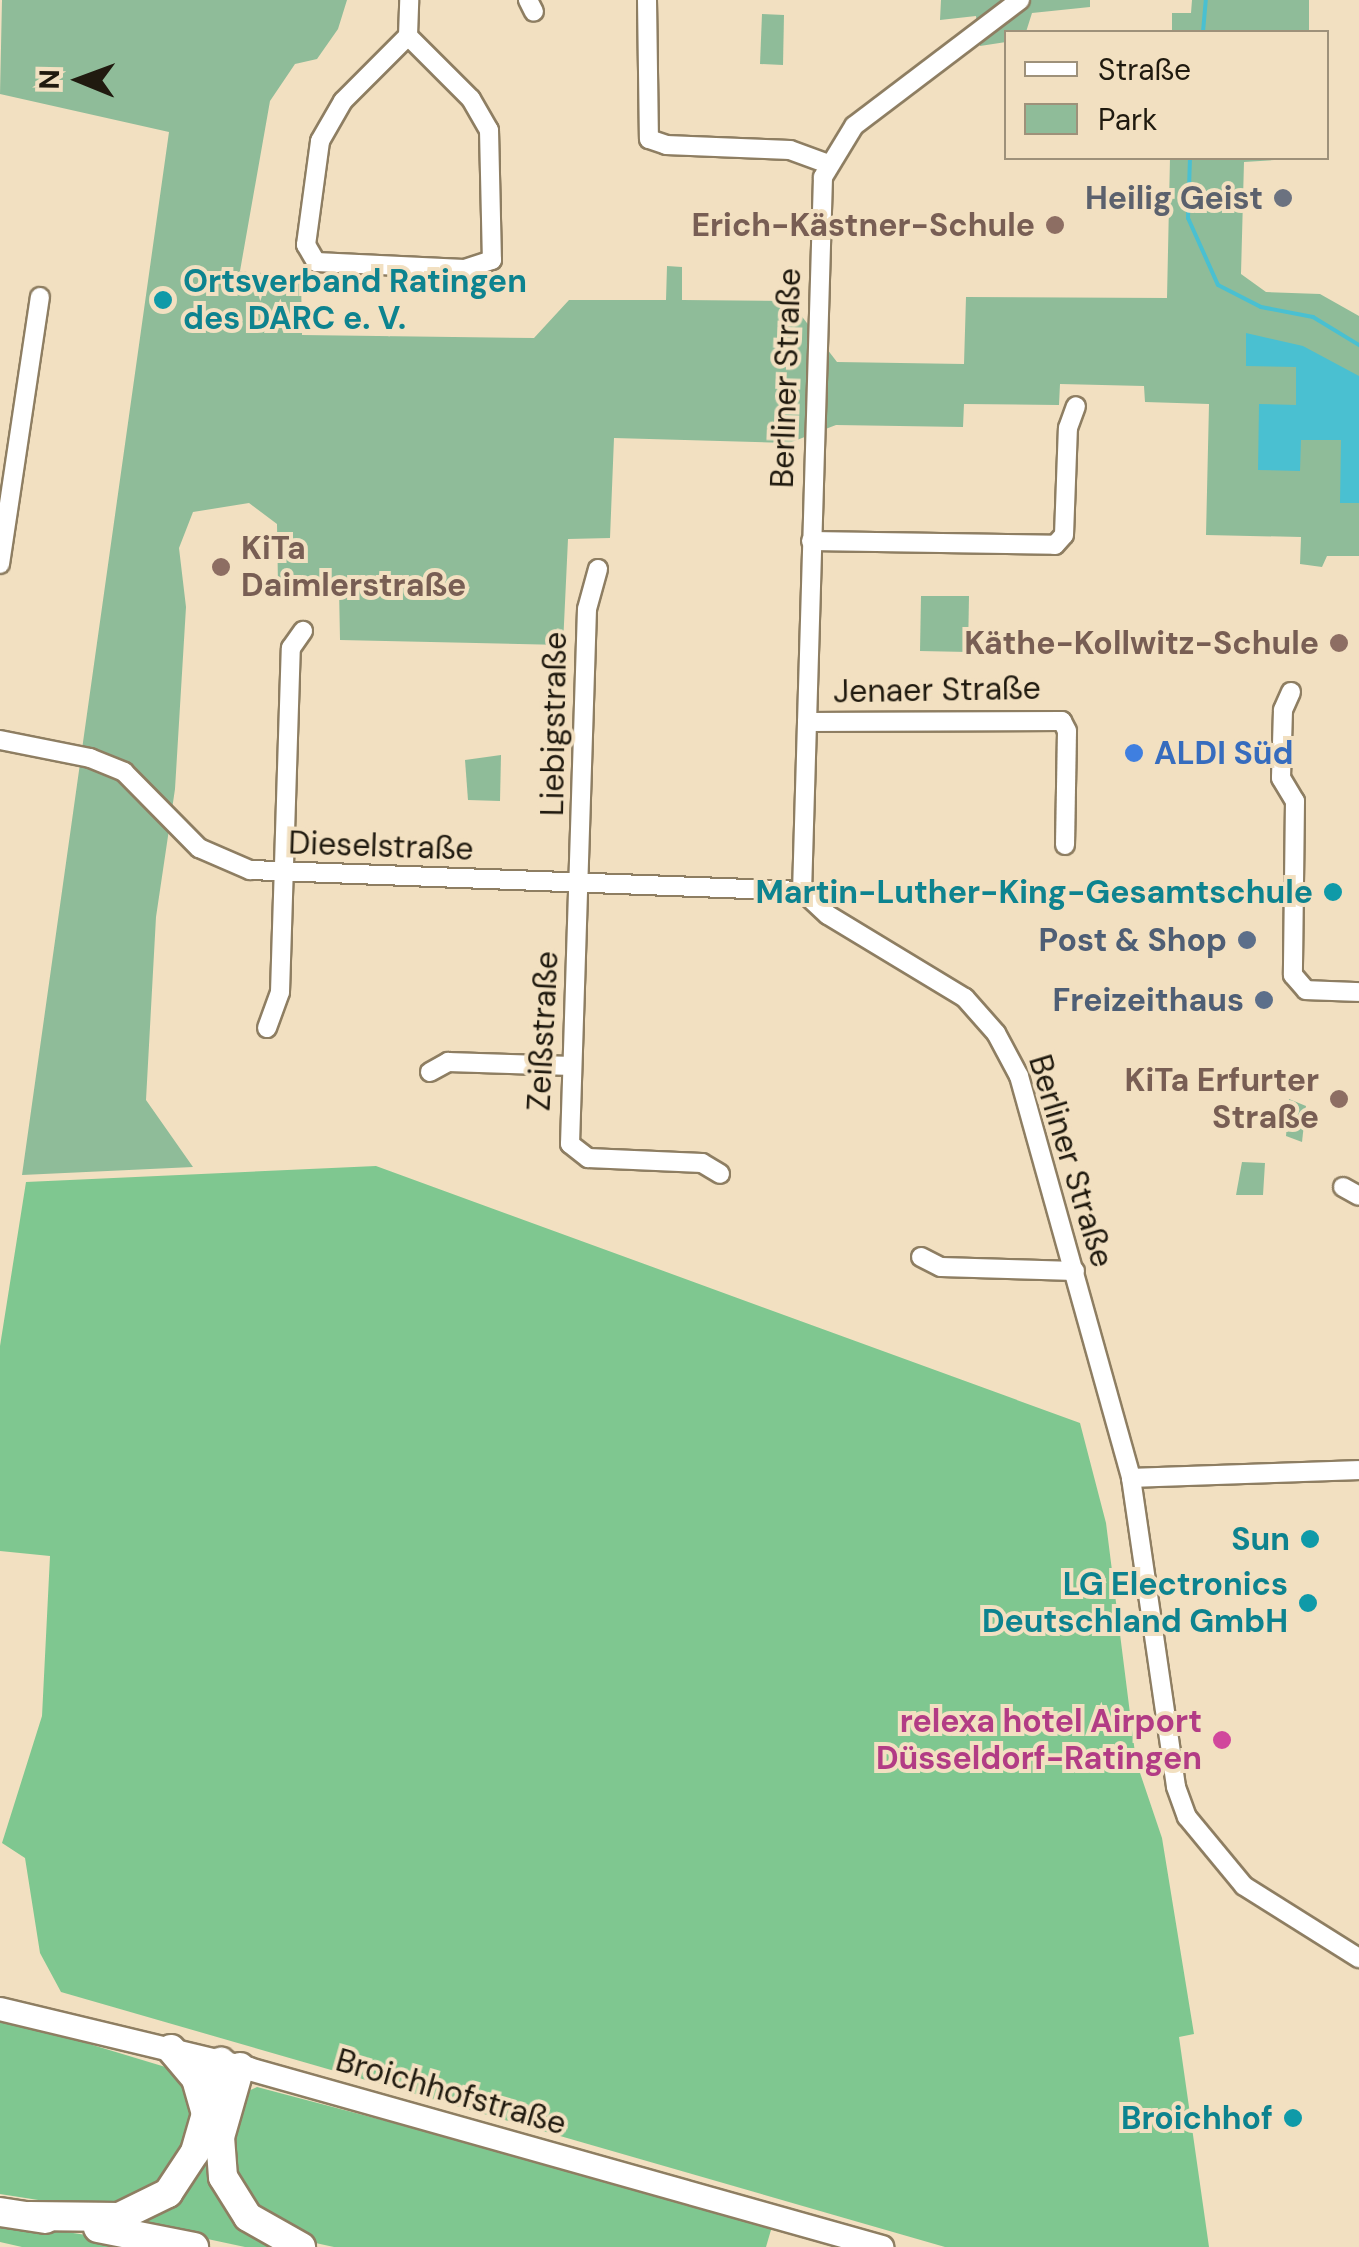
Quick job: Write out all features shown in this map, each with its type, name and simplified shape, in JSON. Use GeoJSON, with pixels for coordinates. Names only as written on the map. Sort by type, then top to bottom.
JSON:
{"type":"FeatureCollection","features":[{"type":"Feature","properties":{"kind":"highway"},"geometry":{"type":"LineString","coordinates":[[171,2049],[196,2078],[206,2115]]}},
{"type":"Feature","properties":{"kind":"highway"},"geometry":{"type":"LineString","coordinates":[[29,2216],[120,2217],[150,2206],[185,2174],[206,2115],[231,2064]]}},
{"type":"Feature","properties":{"kind":"highway"},"geometry":{"type":"LineString","coordinates":[[231,2064],[220,2137],[223,2177],[248,2218],[302,2247]]}},
{"type":"Feature","properties":{"kind":"highway"},"geometry":{"type":"LineString","coordinates":[[0,2212],[194,2247]]}},
{"type":"Feature","properties":{"kind":"main road","name":"Broichhofstraße"},"geometry":{"type":"LineString","coordinates":[[0,2009],[231,2064],[882,2247]]}},
{"type":"Feature","properties":{"kind":"street"},"geometry":{"type":"LineString","coordinates":[[408,0],[408,36],[326,125],[312,179],[308,256],[321,263],[430,268],[490,263],[488,130],[471,100],[408,36]]}},
{"type":"Feature","properties":{"kind":"street"},"geometry":{"type":"LineString","coordinates":[[647,0],[650,138],[666,146],[803,152],[828,164]]}},
{"type":"Feature","properties":{"kind":"street","name":"Berliner Straße"},"geometry":{"type":"LineString","coordinates":[[1020,0],[854,126],[828,164],[821,192],[802,892],[828,916],[966,998],[996,1033],[1019,1076],[1130,1478],[1176,1787],[1186,1817],[1244,1886],[1359,1958]]}},
{"type":"Feature","properties":{"kind":"street"},"geometry":{"type":"LineString","coordinates":[[0,564],[40,297]]}},
{"type":"Feature","properties":{"kind":"street"},"geometry":{"type":"LineString","coordinates":[[811,541],[1055,546],[1064,536],[1068,428],[1076,406]]}},
{"type":"Feature","properties":{"kind":"street","name":"Liebigstraße"},"geometry":{"type":"LineString","coordinates":[[580,882],[587,609],[598,569]]}},
{"type":"Feature","properties":{"kind":"street"},"geometry":{"type":"LineString","coordinates":[[267,1028],[278,1010],[291,648],[303,631]]}},
{"type":"Feature","properties":{"kind":"street"},"geometry":{"type":"LineString","coordinates":[[1291,692],[1283,710],[1281,778],[1295,802],[1293,975],[1306,990],[1359,992]]}},
{"type":"Feature","properties":{"kind":"street","name":"Jenaer Straße"},"geometry":{"type":"LineString","coordinates":[[806,722],[1062,720],[1068,731],[1065,845]]}},
{"type":"Feature","properties":{"kind":"street","name":"Dieselstraße"},"geometry":{"type":"LineString","coordinates":[[0,740],[112,766],[134,779],[210,855],[238,868],[284,873],[802,892]]}},
{"type":"Feature","properties":{"kind":"street","name":"Zeißstraße"},"geometry":{"type":"LineString","coordinates":[[580,882],[569,1131],[579,1156],[702,1163],[720,1174]]}},
{"type":"Feature","properties":{"kind":"street"},"geometry":{"type":"LineString","coordinates":[[430,1072],[448,1062],[572,1066]]}},
{"type":"Feature","properties":{"kind":"street"},"geometry":{"type":"LineString","coordinates":[[921,1256],[940,1266],[1075,1271]]}},
{"type":"Feature","properties":{"kind":"street"},"geometry":{"type":"LineString","coordinates":[[1130,1478],[1359,1470]]}},
{"type":"Feature","properties":{"kind":"green space"},"geometry":{"type":"Polygon","coordinates":[[[2,0],[347,0],[338,29],[317,59],[295,64],[270,101],[240,271],[301,276],[302,335],[534,338],[569,300],[666,300],[667,266],[682,267],[682,300],[790,301],[837,362],[964,364],[966,297],[1167,298],[1170,160],[1276,160],[1244,162],[1241,274],[1266,292],[1320,294],[1359,316],[1359,556],[1327,556],[1322,567],[1300,564],[1301,537],[1206,535],[1209,404],[1145,402],[1144,386],[1060,384],[1059,405],[964,404],[963,427],[836,425],[789,443],[614,438],[610,538],[568,539],[563,645],[340,640],[339,588],[278,586],[277,524],[249,503],[193,512],[179,548],[186,607],[175,789],[156,917],[146,1100],[193,1167],[22,1175],[169,132],[0,94],[2,0]]]}},
{"type":"Feature","properties":{"kind":"green space"},"geometry":{"type":"Polygon","coordinates":[[[941,0],[1090,0],[1090,7],[1032,13],[1027,30],[1004,30],[1004,42],[980,46],[976,16],[940,20],[941,0]]]}},
{"type":"Feature","properties":{"kind":"green space"},"geometry":{"type":"Polygon","coordinates":[[[1192,0],[1309,0],[1309,30],[1172,30],[1172,13],[1191,13],[1192,0]]]}},
{"type":"Feature","properties":{"kind":"green space"},"geometry":{"type":"Polygon","coordinates":[[[762,14],[784,15],[783,65],[760,64],[762,14]]]}},
{"type":"Feature","properties":{"kind":"green space"},"geometry":{"type":"Polygon","coordinates":[[[921,596],[969,596],[968,652],[920,651],[921,596]]]}},
{"type":"Feature","properties":{"kind":"green space"},"geometry":{"type":"Polygon","coordinates":[[[501,755],[500,801],[468,800],[465,760],[501,755]]]}},
{"type":"Feature","properties":{"kind":"green space"},"geometry":{"type":"Polygon","coordinates":[[[1289,1099],[1306,1106],[1302,1142],[1286,1136],[1289,1099]]]}},
{"type":"Feature","properties":{"kind":"green space"},"geometry":{"type":"Polygon","coordinates":[[[1242,1162],[1265,1163],[1263,1195],[1236,1195],[1242,1162]]]}},
{"type":"Feature","properties":{"kind":"green space"},"geometry":{"type":"Polygon","coordinates":[[[376,1166],[1080,1423],[1106,1523],[1136,1761],[1162,1838],[1194,2034],[1179,2037],[1209,2247],[945,2247],[61,1992],[40,1953],[25,1858],[2,1843],[42,1716],[50,1556],[0,1551],[0,1346],[26,1182],[376,1166]]]}},
{"type":"Feature","properties":{"kind":"green space"},"geometry":{"type":"Polygon","coordinates":[[[0,2017],[182,2072],[198,2111],[170,2180],[102,2210],[0,2194],[0,2017]]]}},
{"type":"Feature","properties":{"kind":"green space"},"geometry":{"type":"Polygon","coordinates":[[[257,2087],[773,2223],[766,2247],[334,2247],[297,2239],[264,2222],[227,2161],[244,2093],[257,2087]]]}},
{"type":"Feature","properties":{"kind":"green space"},"geometry":{"type":"Polygon","coordinates":[[[204,2144],[212,2163],[280,2247],[245,2247],[123,2221],[204,2144]]]}},
{"type":"Feature","properties":{"kind":"green space"},"geometry":{"type":"Polygon","coordinates":[[[0,2222],[146,2247],[22,2247],[0,2242],[0,2222]]]}},
{"type":"Feature","properties":{"kind":"water"},"geometry":{"type":"Polygon","coordinates":[[[1246,333],[1303,346],[1359,376],[1359,503],[1340,503],[1341,440],[1301,440],[1300,471],[1258,470],[1259,404],[1296,405],[1296,367],[1246,366],[1246,333]]]}},
{"type":"Feature","properties":{"kind":"waterway"},"geometry":{"type":"LineString","coordinates":[[1203,30],[1206,0]]}},
{"type":"Feature","properties":{"kind":"waterway"},"geometry":{"type":"LineString","coordinates":[[1190,160],[1188,218],[1218,285],[1261,307],[1313,317],[1359,345]]}},
{"type":"Feature","properties":{"kind":"place","name":"Heilig Geist"},"geometry":{"type":"Point","coordinates":[1283,198]}},
{"type":"Feature","properties":{"kind":"place","name":"Erich-Kästner-Schule"},"geometry":{"type":"Point","coordinates":[1055,225]}},
{"type":"Feature","properties":{"kind":"place","name":"Ortsverband Ratingen des DARC e. V."},"geometry":{"type":"Point","coordinates":[163,300]}},
{"type":"Feature","properties":{"kind":"place","name":"KiTa Daimlerstraße"},"geometry":{"type":"Point","coordinates":[221,567]}},
{"type":"Feature","properties":{"kind":"place","name":"Käthe-Kollwitz-Schule"},"geometry":{"type":"Point","coordinates":[1339,643]}},
{"type":"Feature","properties":{"kind":"place","name":"ALDI Süd"},"geometry":{"type":"Point","coordinates":[1134,753]}},
{"type":"Feature","properties":{"kind":"place","name":"Martin-Luther-King-Gesamtschule"},"geometry":{"type":"Point","coordinates":[1333,892]}},
{"type":"Feature","properties":{"kind":"place","name":"Post & Shop"},"geometry":{"type":"Point","coordinates":[1247,940]}},
{"type":"Feature","properties":{"kind":"place","name":"Freizeithaus"},"geometry":{"type":"Point","coordinates":[1264,1000]}},
{"type":"Feature","properties":{"kind":"place","name":"KiTa Erfurter Straße"},"geometry":{"type":"Point","coordinates":[1339,1099]}},
{"type":"Feature","properties":{"kind":"place","name":"Sun"},"geometry":{"type":"Point","coordinates":[1310,1539]}},
{"type":"Feature","properties":{"kind":"place","name":"LG Electronics Deutschland GmbH"},"geometry":{"type":"Point","coordinates":[1308,1603]}},
{"type":"Feature","properties":{"kind":"place","name":"relexa hotel Airport Düsseldorf-Ratingen"},"geometry":{"type":"Point","coordinates":[1222,1740]}},
{"type":"Feature","properties":{"kind":"place","name":"Broichhof"},"geometry":{"type":"Point","coordinates":[1293,2118]}}]}
